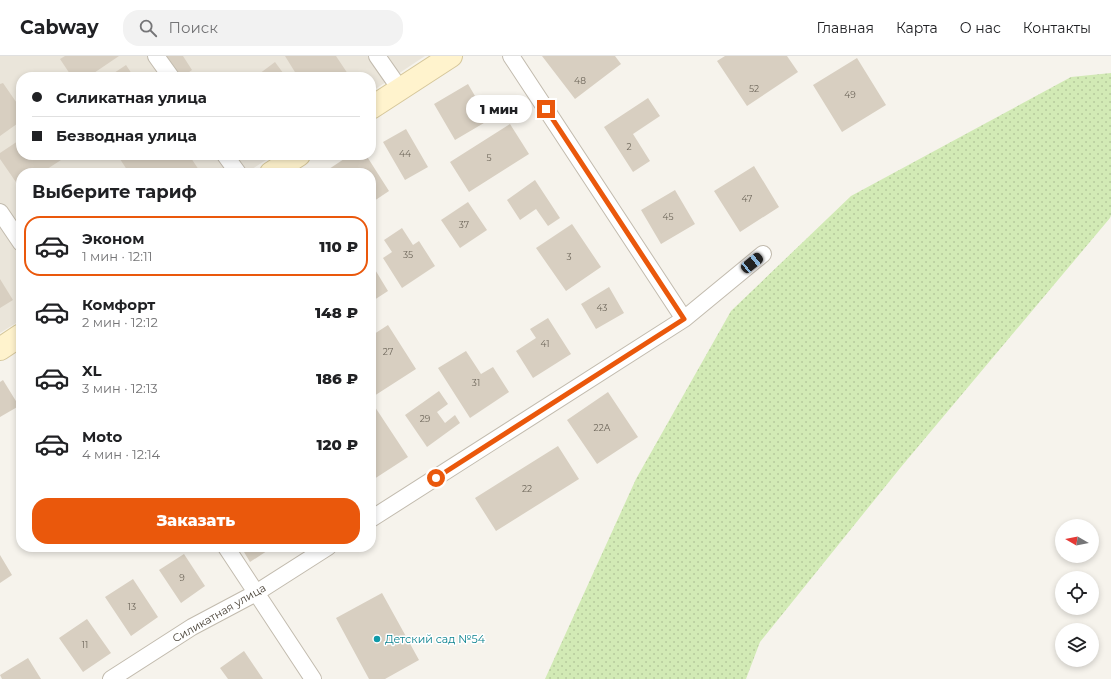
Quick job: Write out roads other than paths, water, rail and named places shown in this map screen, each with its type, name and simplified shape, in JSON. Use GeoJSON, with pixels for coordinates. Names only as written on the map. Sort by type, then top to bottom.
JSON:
{"type":"FeatureCollection","features":[{"type":"Feature","properties":{"kind":"main road"},"geometry":{"type":"LineString","coordinates":[[376,105],[451,56]]}},
{"type":"Feature","properties":{"kind":"main road"},"geometry":{"type":"LineString","coordinates":[[279,168],[291,160]]}},
{"type":"Feature","properties":{"kind":"main road"},"geometry":{"type":"LineString","coordinates":[[0,349],[16,338]]}},
{"type":"Feature","properties":{"kind":"street"},"geometry":{"type":"LineString","coordinates":[[156,56],[167,72]]}},
{"type":"Feature","properties":{"kind":"street"},"geometry":{"type":"LineString","coordinates":[[377,56],[400,89]]}},
{"type":"Feature","properties":{"kind":"street"},"geometry":{"type":"LineString","coordinates":[[511,56],[684,319]]}},
{"type":"Feature","properties":{"kind":"street"},"geometry":{"type":"LineString","coordinates":[[0,212],[16,236]]}},
{"type":"Feature","properties":{"kind":"street"},"geometry":{"type":"LineString","coordinates":[[376,516],[684,319],[763,254]]}},
{"type":"Feature","properties":{"kind":"street"},"geometry":{"type":"LineString","coordinates":[[229,552],[313,679]]}},
{"type":"Feature","properties":{"kind":"street","name":"Силикатная улица"},"geometry":{"type":"LineString","coordinates":[[111,679],[192,627],[256,593],[320,552]]}},
{"type":"Feature","properties":{"kind":"place","name":"Детский сад №54"},"geometry":{"type":"Point","coordinates":[377,639]}}]}
